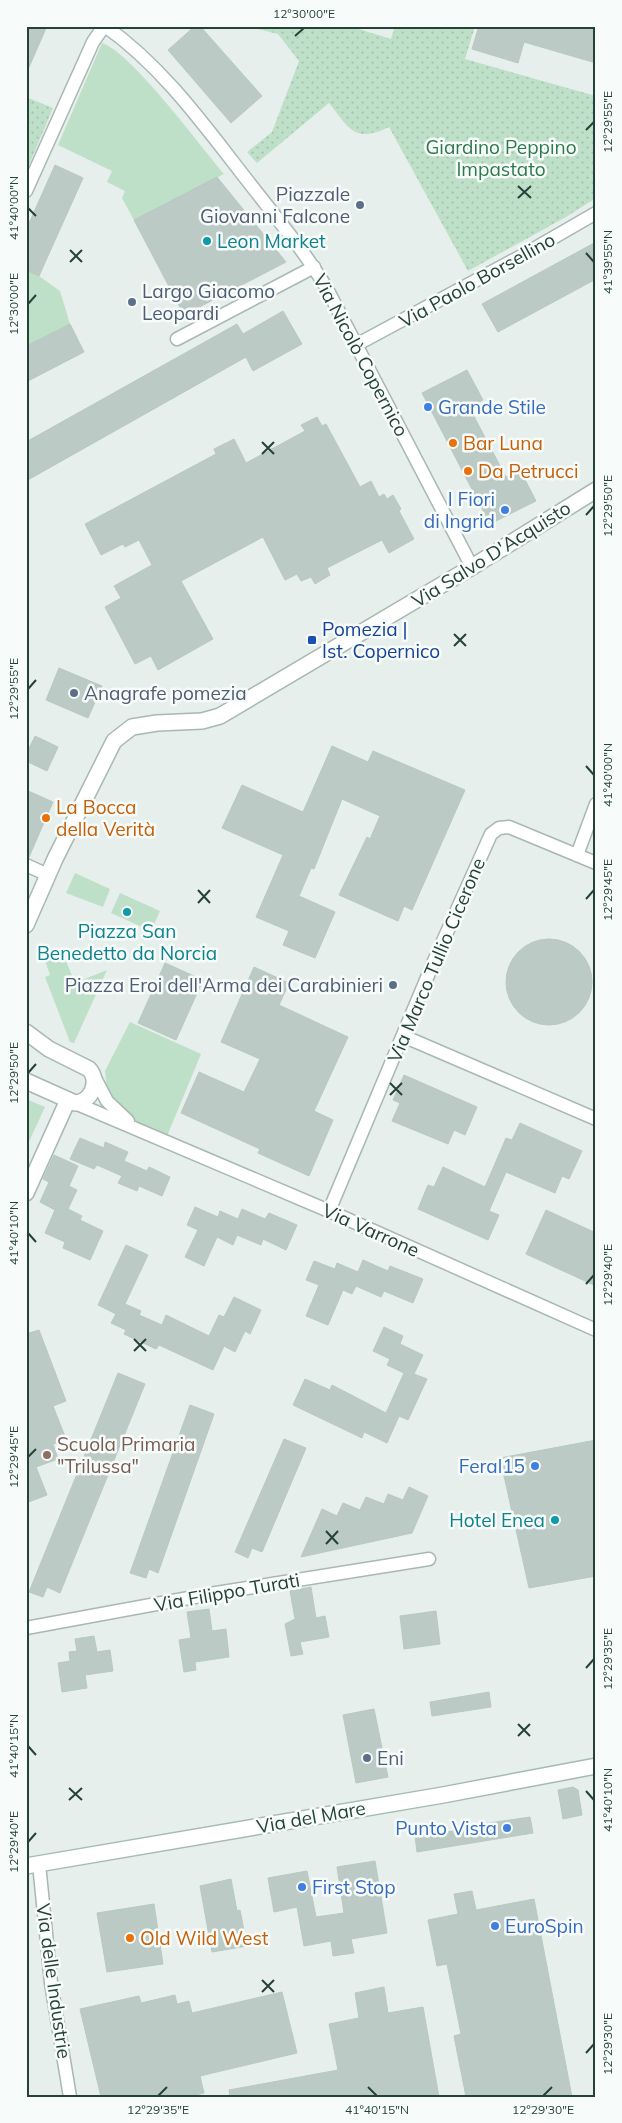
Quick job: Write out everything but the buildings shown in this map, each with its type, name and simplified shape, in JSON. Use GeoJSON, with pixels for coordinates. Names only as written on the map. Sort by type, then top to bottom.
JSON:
{"type":"FeatureCollection","features":[{"type":"Feature","properties":{"kind":"street"},"geometry":{"type":"LineString","coordinates":[[26,191],[93,42],[105,26]]}},
{"type":"Feature","properties":{"kind":"street","name":"Via Nicolò Copernico"},"geometry":{"type":"LineString","coordinates":[[105,26],[145,59],[186,102],[314,267],[472,567]]}},
{"type":"Feature","properties":{"kind":"street","name":"Via Paolo Borsellino"},"geometry":{"type":"LineString","coordinates":[[356,345],[525,254],[596,213]]}},
{"type":"Feature","properties":{"kind":"street"},"geometry":{"type":"LineString","coordinates":[[178,339],[314,267]]}},
{"type":"Feature","properties":{"kind":"street","name":"Via Salvo D'Acquisto"},"geometry":{"type":"LineString","coordinates":[[26,925],[109,747],[125,730],[144,724],[202,721],[220,716],[472,567],[596,490]]}},
{"type":"Feature","properties":{"kind":"street"},"geometry":{"type":"LineString","coordinates":[[596,804],[578,855],[596,863]]}},
{"type":"Feature","properties":{"kind":"street","name":"Via Marco Tullio Cicerone"},"geometry":{"type":"LineString","coordinates":[[329,1211],[486,844],[494,830],[504,826],[578,855]]}},
{"type":"Feature","properties":{"kind":"street"},"geometry":{"type":"LineString","coordinates":[[26,865],[48,875]]}},
{"type":"Feature","properties":{"kind":"street"},"geometry":{"type":"LineString","coordinates":[[26,1032],[49,1049],[76,1061],[93,1073],[94,1084],[90,1096],[84,1101],[71,1101],[26,1193]]}},
{"type":"Feature","properties":{"kind":"street"},"geometry":{"type":"LineString","coordinates":[[403,1036],[596,1119]]}},
{"type":"Feature","properties":{"kind":"street","name":"Via Varrone"},"geometry":{"type":"LineString","coordinates":[[93,1073],[102,1093],[112,1107],[145,1133]]}},
{"type":"Feature","properties":{"kind":"street","name":"Via Varrone"},"geometry":{"type":"LineString","coordinates":[[26,1081],[329,1211],[596,1330]]}},
{"type":"Feature","properties":{"kind":"street","name":"Via Filippo Turati"},"geometry":{"type":"LineString","coordinates":[[26,1628],[216,1593],[429,1559]]}},
{"type":"Feature","properties":{"kind":"street","name":"Via del Mare"},"geometry":{"type":"LineString","coordinates":[[33,1865],[443,1795],[596,1766]]}},
{"type":"Feature","properties":{"kind":"street","name":"Via delle Industrie"},"geometry":{"type":"LineString","coordinates":[[33,1865],[70,2097]]}},
{"type":"Feature","properties":{"kind":"green space","name":"Giardino Peppino Impastato"},"geometry":{"type":"Polygon","coordinates":[[[259,26],[349,26],[391,39],[395,26],[475,26],[465,59],[596,96],[596,198],[566,217],[468,271],[389,127],[368,134],[353,131],[329,103],[257,163],[247,152],[272,132],[299,61],[278,34],[258,29],[259,26]]]}},
{"type":"Feature","properties":{"kind":"green space"},"geometry":{"type":"Polygon","coordinates":[[[102,43],[115,50],[147,81],[224,174],[134,220],[122,198],[125,191],[107,182],[112,171],[58,145],[102,43]]]}},
{"type":"Feature","properties":{"kind":"green space"},"geometry":{"type":"Polygon","coordinates":[[[26,97],[53,108],[26,172],[26,97]]]}},
{"type":"Feature","properties":{"kind":"green space"},"geometry":{"type":"Polygon","coordinates":[[[26,270],[39,276],[60,291],[70,324],[26,346],[26,270]]]}},
{"type":"Feature","properties":{"kind":"green space"},"geometry":{"type":"Polygon","coordinates":[[[75,873],[110,889],[103,907],[66,893],[75,873]]]}},
{"type":"Feature","properties":{"kind":"green space"},"geometry":{"type":"Polygon","coordinates":[[[120,893],[160,911],[151,931],[111,913],[120,893]]]}},
{"type":"Feature","properties":{"kind":"green space"},"geometry":{"type":"Polygon","coordinates":[[[44,945],[63,954],[75,983],[107,970],[74,1043],[70,1042],[45,977],[50,975],[43,955],[44,945]]]}},
{"type":"Feature","properties":{"kind":"green space"},"geometry":{"type":"Polygon","coordinates":[[[130,1022],[201,1054],[167,1136],[128,1119],[121,1113],[107,1091],[105,1071],[130,1022]]]}},
{"type":"Feature","properties":{"kind":"green space"},"geometry":{"type":"Polygon","coordinates":[[[26,1099],[45,1107],[26,1148],[26,1099]]]}},
{"type":"Feature","properties":{"kind":"place","name":"Piazzale Giovanni Falcone"},"geometry":{"type":"Point","coordinates":[360,205]}},
{"type":"Feature","properties":{"kind":"place","name":"Leon Market"},"geometry":{"type":"Point","coordinates":[207,241]}},
{"type":"Feature","properties":{"kind":"place","name":"Largo Giacomo Leopardi"},"geometry":{"type":"Point","coordinates":[132,302]}},
{"type":"Feature","properties":{"kind":"place","name":"Grande Stile"},"geometry":{"type":"Point","coordinates":[428,407]}},
{"type":"Feature","properties":{"kind":"place","name":"Bar Luna"},"geometry":{"type":"Point","coordinates":[453,443]}},
{"type":"Feature","properties":{"kind":"place","name":"Da Petrucci"},"geometry":{"type":"Point","coordinates":[468,471]}},
{"type":"Feature","properties":{"kind":"place","name":"I Fiori di Ingrid"},"geometry":{"type":"Point","coordinates":[505,510]}},
{"type":"Feature","properties":{"kind":"place","name":"Pomezia | Ist. Copernico"},"geometry":{"type":"Point","coordinates":[312,640]}},
{"type":"Feature","properties":{"kind":"place","name":"Anagrafe pomezia"},"geometry":{"type":"Point","coordinates":[74,693]}},
{"type":"Feature","properties":{"kind":"place","name":"La Bocca della Verità"},"geometry":{"type":"Point","coordinates":[46,818]}},
{"type":"Feature","properties":{"kind":"place","name":"Piazza San Benedetto da Norcia"},"geometry":{"type":"Point","coordinates":[127,912]}},
{"type":"Feature","properties":{"kind":"place","name":"Piazza Eroi dell'Arma dei Carabinieri"},"geometry":{"type":"Point","coordinates":[393,985]}},
{"type":"Feature","properties":{"kind":"place","name":"Scuola Primaria \"Trilussa\""},"geometry":{"type":"Point","coordinates":[47,1455]}},
{"type":"Feature","properties":{"kind":"place","name":"Feral15"},"geometry":{"type":"Point","coordinates":[535,1466]}},
{"type":"Feature","properties":{"kind":"place","name":"Hotel Enea"},"geometry":{"type":"Point","coordinates":[555,1520]}},
{"type":"Feature","properties":{"kind":"place","name":"Eni"},"geometry":{"type":"Point","coordinates":[367,1758]}},
{"type":"Feature","properties":{"kind":"place","name":"Punto Vista"},"geometry":{"type":"Point","coordinates":[507,1828]}},
{"type":"Feature","properties":{"kind":"place","name":"First Stop"},"geometry":{"type":"Point","coordinates":[302,1887]}},
{"type":"Feature","properties":{"kind":"place","name":"EuroSpin"},"geometry":{"type":"Point","coordinates":[495,1926]}},
{"type":"Feature","properties":{"kind":"place","name":"Old Wild West"},"geometry":{"type":"Point","coordinates":[130,1938]}}]}
